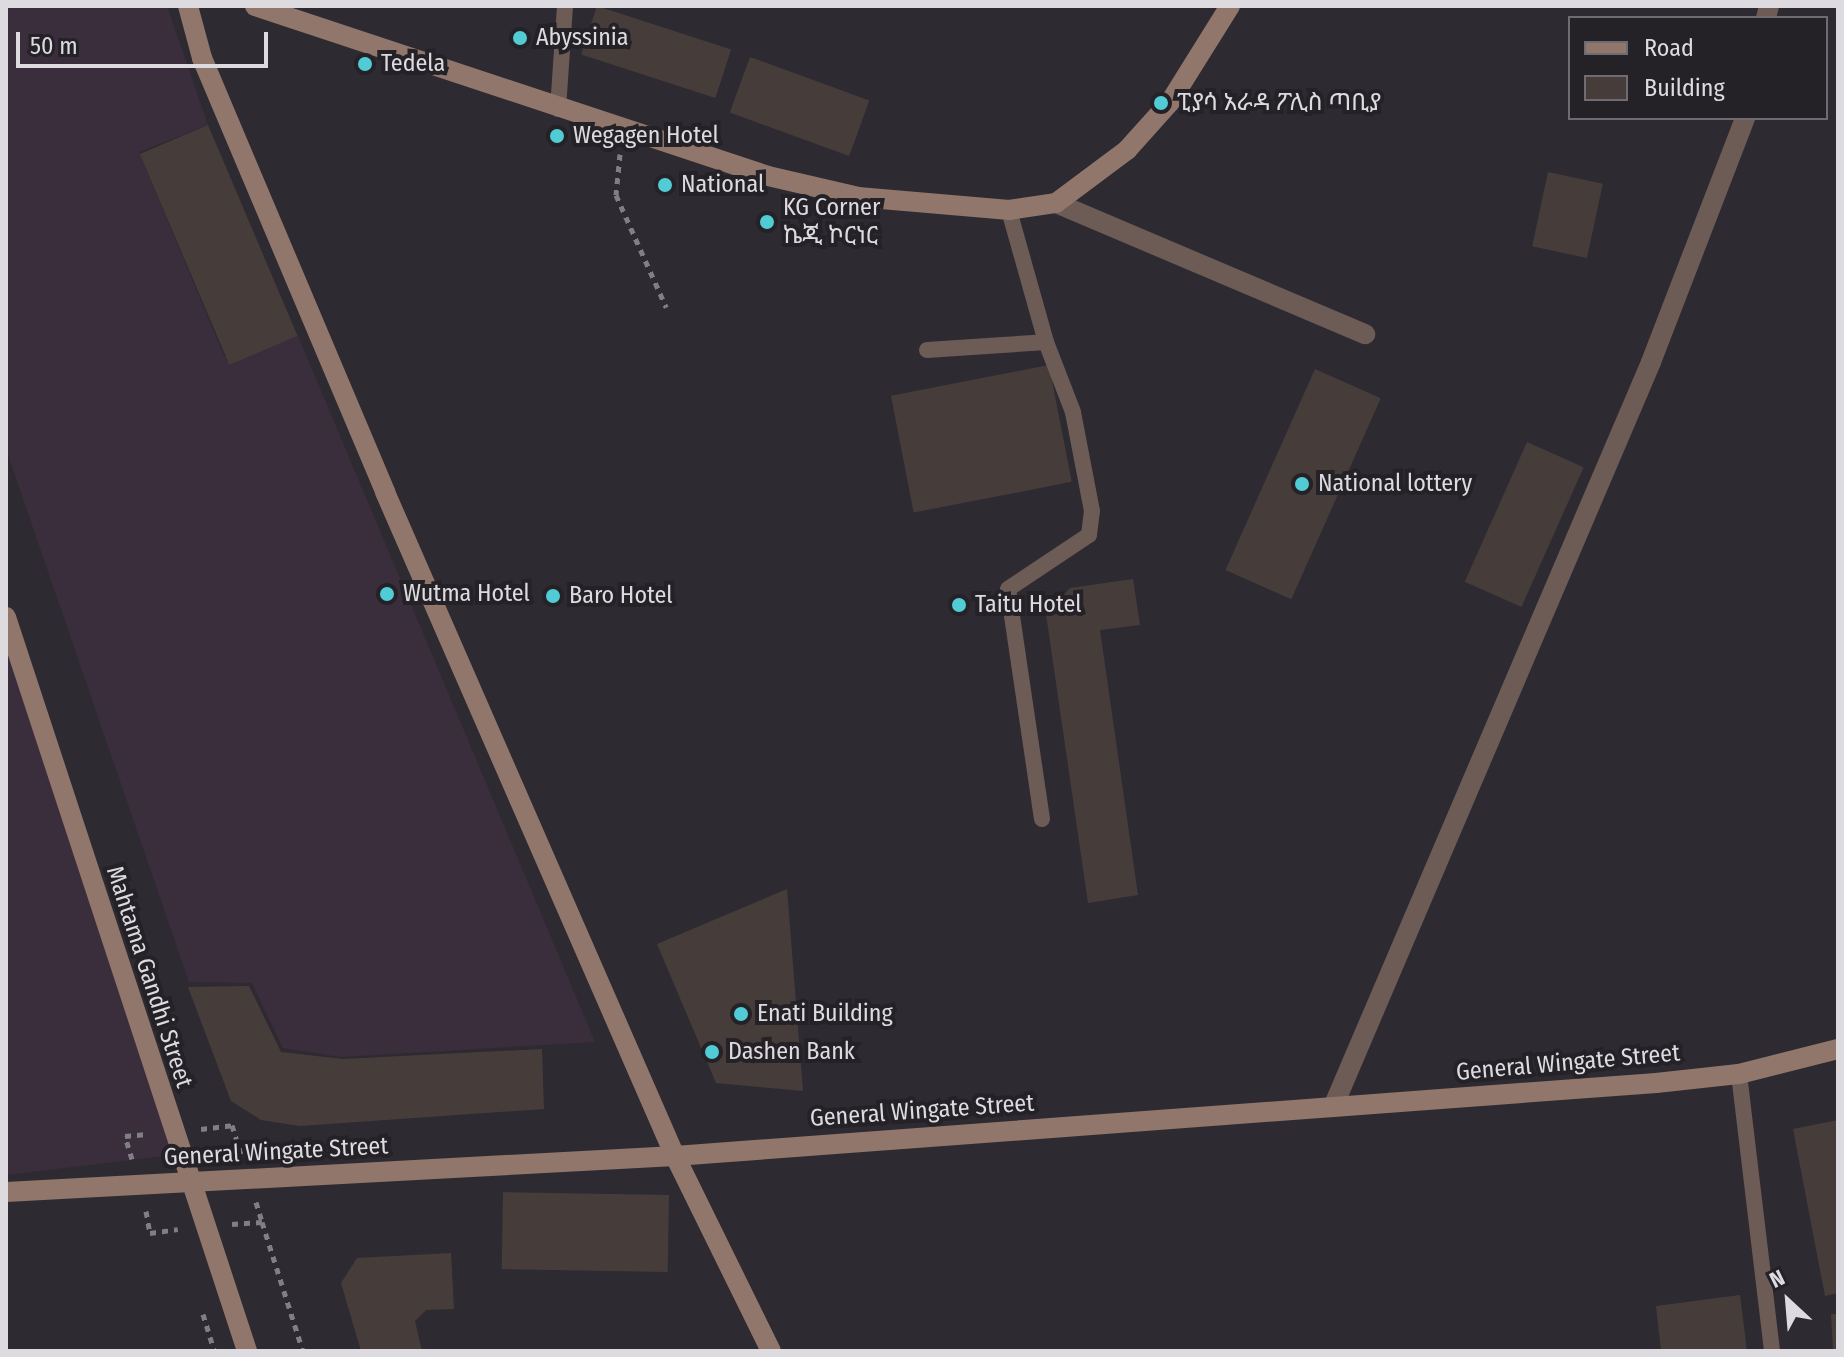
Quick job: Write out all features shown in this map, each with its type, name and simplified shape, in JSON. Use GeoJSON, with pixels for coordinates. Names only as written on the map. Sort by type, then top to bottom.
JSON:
{"type":"FeatureCollection","features":[{"type":"Feature","properties":{"kind":"main road"},"geometry":{"type":"LineString","coordinates":[[188,6],[202,58],[379,478],[675,1156],[771,1351]]}},
{"type":"Feature","properties":{"kind":"main road"},"geometry":{"type":"LineString","coordinates":[[255,6],[558,109],[858,197],[1009,210],[1056,203],[1127,150],[1170,102],[1230,6]]}},
{"type":"Feature","properties":{"kind":"main road","name":"Mahtama Gandhi Street"},"geometry":{"type":"LineString","coordinates":[[6,617],[188,1182],[247,1351]]}},
{"type":"Feature","properties":{"kind":"main road","name":"General Wingate Street"},"geometry":{"type":"LineString","coordinates":[[6,1192],[675,1156],[1333,1107],[1739,1074],[1838,1049]]}},
{"type":"Feature","properties":{"kind":"street"},"geometry":{"type":"LineString","coordinates":[[1333,1107],[1651,362],[1744,120]]}},
{"type":"Feature","properties":{"kind":"street"},"geometry":{"type":"LineString","coordinates":[[1056,203],[1365,334]]}},
{"type":"Feature","properties":{"kind":"lane"},"geometry":{"type":"LineString","coordinates":[[558,109],[565,6]]}},
{"type":"Feature","properties":{"kind":"lane"},"geometry":{"type":"LineString","coordinates":[[1009,210],[1046,342],[1073,412],[1092,511],[1089,535],[1073,551],[1008,589],[1042,819]]}},
{"type":"Feature","properties":{"kind":"lane"},"geometry":{"type":"LineString","coordinates":[[927,350],[1046,342]]}},
{"type":"Feature","properties":{"kind":"lane"},"geometry":{"type":"LineString","coordinates":[[1739,1074],[1772,1351]]}},
{"type":"Feature","properties":{"kind":"path"},"geometry":{"type":"LineString","coordinates":[[622,129],[616,195],[666,307]]}},
{"type":"Feature","properties":{"kind":"shaded area"},"geometry":{"type":"Polygon","coordinates":[[[6,6],[167,6],[208,125],[139,152],[224,356],[298,336],[595,1042],[340,1057],[283,1048],[252,983],[189,982],[6,449],[6,6]]]}},
{"type":"Feature","properties":{"kind":"shaded area"},"geometry":{"type":"Polygon","coordinates":[[[6,626],[173,1155],[6,1175],[6,626]]]}},
{"type":"Feature","properties":{"kind":"building"},"geometry":{"type":"Polygon","coordinates":[[[597,6],[731,50],[715,98],[581,55],[597,6]]]}},
{"type":"Feature","properties":{"kind":"building"},"geometry":{"type":"Polygon","coordinates":[[[750,57],[869,100],[849,156],[730,112],[750,57]]]}},
{"type":"Feature","properties":{"kind":"building"},"geometry":{"type":"Polygon","coordinates":[[[208,125],[297,336],[229,365],[140,154],[208,125]]]}},
{"type":"Feature","properties":{"kind":"building"},"geometry":{"type":"Polygon","coordinates":[[[1548,172],[1603,184],[1587,258],[1532,246],[1548,172]]]}},
{"type":"Feature","properties":{"kind":"building"},"geometry":{"type":"Polygon","coordinates":[[[1049,365],[1072,482],[914,513],[891,396],[1049,365]]]}},
{"type":"Feature","properties":{"kind":"building","name":"National lottery"},"geometry":{"type":"Polygon","coordinates":[[[1315,369],[1381,398],[1291,599],[1226,570],[1315,369]]]}},
{"type":"Feature","properties":{"kind":"building"},"geometry":{"type":"Polygon","coordinates":[[[1527,442],[1584,467],[1521,607],[1465,582],[1527,442]]]}},
{"type":"Feature","properties":{"kind":"building"},"geometry":{"type":"Polygon","coordinates":[[[1133,579],[1140,625],[1100,630],[1138,895],[1088,903],[1046,614],[1070,588],[1133,579]]]}},
{"type":"Feature","properties":{"kind":"building","name":"Enati Building"},"geometry":{"type":"Polygon","coordinates":[[[787,889],[803,1091],[716,1083],[657,944],[787,889]]]}},
{"type":"Feature","properties":{"kind":"building"},"geometry":{"type":"Polygon","coordinates":[[[249,986],[281,1052],[343,1059],[542,1049],[544,1109],[300,1126],[261,1120],[231,1101],[188,987],[249,986]]]}},
{"type":"Feature","properties":{"kind":"building"},"geometry":{"type":"Polygon","coordinates":[[[1838,1120],[1838,1293],[1825,1296],[1793,1129],[1838,1120]]]}},
{"type":"Feature","properties":{"kind":"building"},"geometry":{"type":"Polygon","coordinates":[[[503,1192],[669,1195],[668,1272],[502,1269],[503,1192]]]}},
{"type":"Feature","properties":{"kind":"building"},"geometry":{"type":"Polygon","coordinates":[[[451,1253],[454,1309],[426,1310],[415,1321],[422,1351],[361,1351],[341,1283],[357,1258],[451,1253]]]}},
{"type":"Feature","properties":{"kind":"building"},"geometry":{"type":"Polygon","coordinates":[[[1740,1295],[1747,1351],[1661,1351],[1656,1306],[1740,1295]]]}},
{"type":"Feature","properties":{"kind":"building"},"geometry":{"type":"Polygon","coordinates":[[[1831,1314],[1838,1314],[1838,1351],[1833,1351],[1831,1314]]]}},
{"type":"Feature","properties":{"kind":"place","name":"Abyssinia"},"geometry":{"type":"Point","coordinates":[520,38]}},
{"type":"Feature","properties":{"kind":"place","name":"Tedela"},"geometry":{"type":"Point","coordinates":[365,64]}},
{"type":"Feature","properties":{"kind":"place","name":"ፒያሳ አራዳ ፖሊስ ጣቢያ"},"geometry":{"type":"Point","coordinates":[1161,103]}},
{"type":"Feature","properties":{"kind":"place","name":"Wegagen Hotel"},"geometry":{"type":"Point","coordinates":[557,136]}},
{"type":"Feature","properties":{"kind":"place","name":"National"},"geometry":{"type":"Point","coordinates":[665,185]}},
{"type":"Feature","properties":{"kind":"place","name":"KG Corner ኬጂ ኮርነር"},"geometry":{"type":"Point","coordinates":[767,222]}},
{"type":"Feature","properties":{"kind":"place","name":"National lottery"},"geometry":{"type":"Point","coordinates":[1302,484]}},
{"type":"Feature","properties":{"kind":"place","name":"Wutma Hotel"},"geometry":{"type":"Point","coordinates":[387,594]}},
{"type":"Feature","properties":{"kind":"place","name":"Baro Hotel"},"geometry":{"type":"Point","coordinates":[553,596]}},
{"type":"Feature","properties":{"kind":"place","name":"Taitu Hotel"},"geometry":{"type":"Point","coordinates":[959,605]}},
{"type":"Feature","properties":{"kind":"place","name":"Enati Building"},"geometry":{"type":"Point","coordinates":[741,1014]}},
{"type":"Feature","properties":{"kind":"place","name":"Dashen Bank"},"geometry":{"type":"Point","coordinates":[712,1052]}}]}
